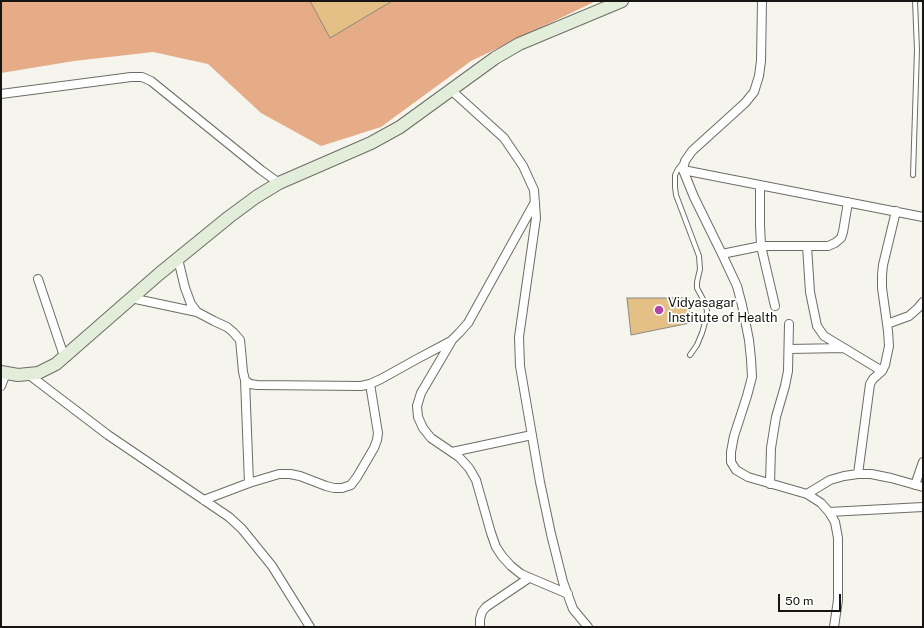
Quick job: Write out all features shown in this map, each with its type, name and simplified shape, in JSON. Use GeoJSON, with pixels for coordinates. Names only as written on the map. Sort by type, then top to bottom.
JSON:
{"type":"FeatureCollection","features":[{"type":"Feature","properties":{"kind":"main road"},"geometry":{"type":"LineString","coordinates":[[3,373],[18,375],[38,373],[56,364],[178,258],[229,217],[256,197],[279,183],[371,143],[400,127],[495,58],[519,44],[622,1]]}},
{"type":"Feature","properties":{"kind":"street"},"geometry":{"type":"LineString","coordinates":[[762,1],[761,61],[759,76],[754,92],[745,104],[692,151],[685,161],[684,170],[694,197],[736,286],[746,326],[752,377],[734,436],[731,462],[736,470],[748,477],[807,494],[821,503],[830,512],[835,522],[838,538],[838,600],[834,627]]}},
{"type":"Feature","properties":{"kind":"street"},"geometry":{"type":"LineString","coordinates":[[1,94],[130,77],[142,77],[151,81],[279,183]]}},
{"type":"Feature","properties":{"kind":"street"},"geometry":{"type":"LineString","coordinates":[[451,90],[504,138],[523,166],[534,190],[536,218],[519,337],[520,366],[540,482],[563,582],[574,609],[588,627]]}},
{"type":"Feature","properties":{"kind":"street"},"geometry":{"type":"LineString","coordinates":[[684,170],[923,217]]}},
{"type":"Feature","properties":{"kind":"street"},"geometry":{"type":"LineString","coordinates":[[760,185],[761,246],[775,306]]}},
{"type":"Feature","properties":{"kind":"street"},"geometry":{"type":"LineString","coordinates":[[535,202],[468,323],[451,341],[421,393],[417,406],[418,417],[423,428],[431,438],[459,458],[469,468],[476,480],[496,547],[502,556],[521,574],[568,594]]}},
{"type":"Feature","properties":{"kind":"street"},"geometry":{"type":"LineString","coordinates":[[722,254],[761,246],[828,246],[835,243],[840,238],[848,202]]}},
{"type":"Feature","properties":{"kind":"street"},"geometry":{"type":"LineString","coordinates":[[858,474],[870,384],[882,371],[885,365],[889,346],[882,288],[882,270],[896,211]]}},
{"type":"Feature","properties":{"kind":"street"},"geometry":{"type":"LineString","coordinates":[[807,246],[810,292],[817,326],[824,336],[882,371]]}},
{"type":"Feature","properties":{"kind":"street"},"geometry":{"type":"LineString","coordinates":[[178,258],[188,296],[191,304],[197,312]]}},
{"type":"Feature","properties":{"kind":"street"},"geometry":{"type":"LineString","coordinates":[[38,279],[64,356]]}},
{"type":"Feature","properties":{"kind":"street"},"geometry":{"type":"LineString","coordinates":[[131,298],[197,312],[227,327],[240,340],[245,380],[249,482]]}},
{"type":"Feature","properties":{"kind":"street"},"geometry":{"type":"LineString","coordinates":[[887,324],[909,316],[923,302]]}},
{"type":"Feature","properties":{"kind":"street"},"geometry":{"type":"LineString","coordinates":[[770,484],[773,432],[788,371],[789,324]]}},
{"type":"Feature","properties":{"kind":"street"},"geometry":{"type":"LineString","coordinates":[[245,380],[250,384],[257,385],[361,386],[381,379],[451,341]]}},
{"type":"Feature","properties":{"kind":"street"},"geometry":{"type":"LineString","coordinates":[[788,349],[843,348]]}},
{"type":"Feature","properties":{"kind":"street"},"geometry":{"type":"LineString","coordinates":[[1,386],[3,373]]}},
{"type":"Feature","properties":{"kind":"street"},"geometry":{"type":"LineString","coordinates":[[28,374],[108,435],[229,517],[242,529],[272,566],[310,627]]}},
{"type":"Feature","properties":{"kind":"street"},"geometry":{"type":"LineString","coordinates":[[204,500],[249,482],[279,474],[300,476],[334,488],[342,488],[351,485],[374,448],[377,440],[377,429],[370,384]]}},
{"type":"Feature","properties":{"kind":"street"},"geometry":{"type":"LineString","coordinates":[[452,452],[532,435]]}},
{"type":"Feature","properties":{"kind":"street"},"geometry":{"type":"LineString","coordinates":[[807,494],[830,480],[858,474],[871,474],[919,486],[923,462]]}},
{"type":"Feature","properties":{"kind":"street"},"geometry":{"type":"LineString","coordinates":[[830,512],[923,507]]}},
{"type":"Feature","properties":{"kind":"street"},"geometry":{"type":"LineString","coordinates":[[480,627],[482,612],[486,607],[529,578]]}},
{"type":"Feature","properties":{"kind":"lane"},"geometry":{"type":"LineString","coordinates":[[913,175],[917,50],[915,1]]}},
{"type":"Feature","properties":{"kind":"lane"},"geometry":{"type":"LineString","coordinates":[[685,161],[675,174],[676,195],[699,256],[700,269],[697,288],[705,303],[707,311],[702,333],[697,345],[690,355]]}},
{"type":"Feature","properties":{"kind":"shaded area"},"geometry":{"type":"Polygon","coordinates":[[[1,1],[596,1],[471,61],[381,127],[321,146],[261,113],[208,64],[153,52],[74,61],[1,73],[1,1]]]}},
{"type":"Feature","properties":{"kind":"building"},"geometry":{"type":"Polygon","coordinates":[[[310,1],[392,1],[330,38],[310,1]]]}},
{"type":"Feature","properties":{"kind":"building","name":"Vidyasagar Institute of Health"},"geometry":{"type":"Polygon","coordinates":[[[627,298],[689,298],[690,323],[631,335],[627,298]]]}},
{"type":"Feature","properties":{"kind":"place","name":"Vidyasagar Institute of Health"},"geometry":{"type":"Point","coordinates":[659,310]}}]}
